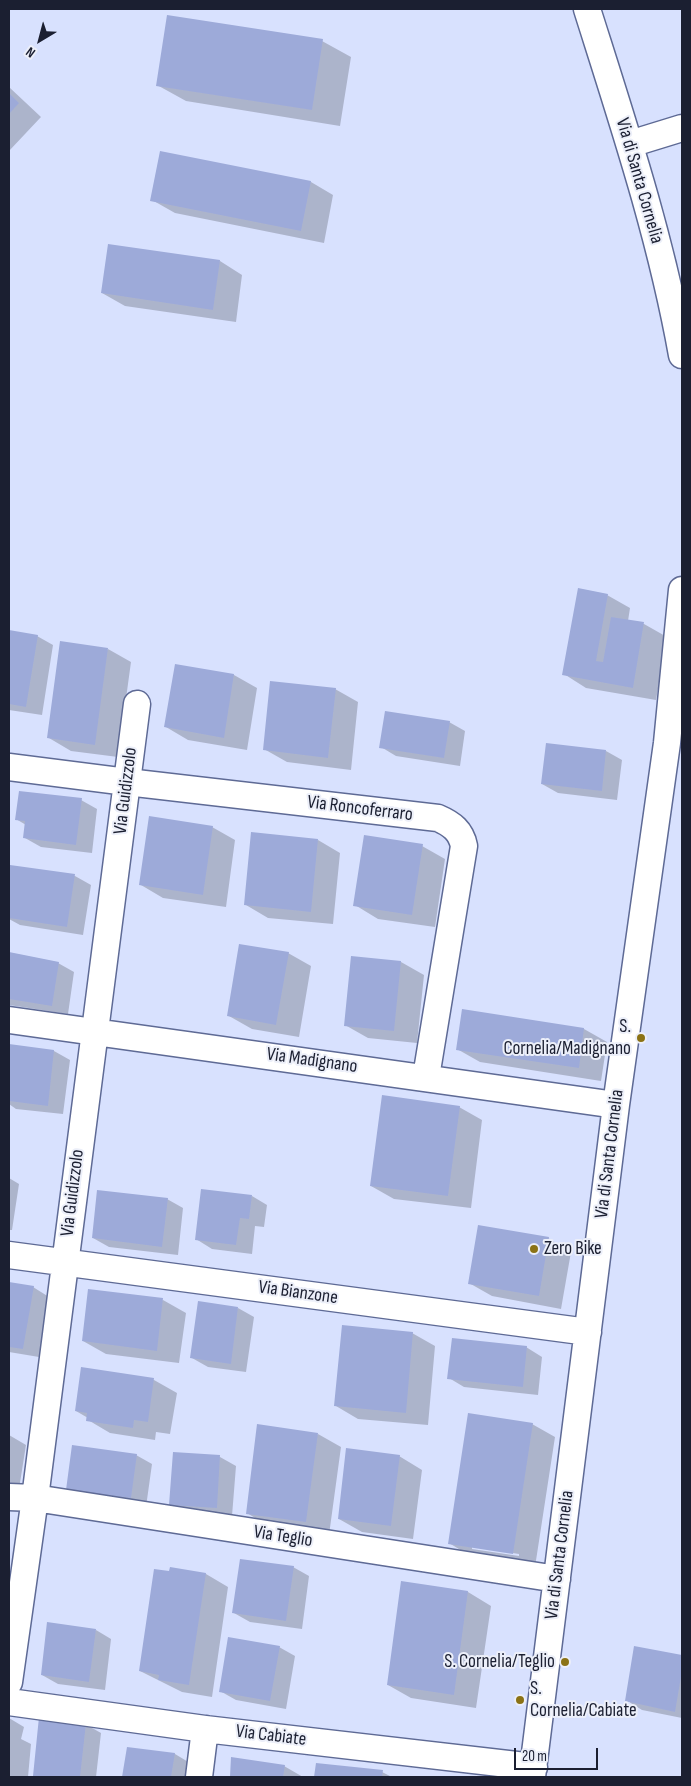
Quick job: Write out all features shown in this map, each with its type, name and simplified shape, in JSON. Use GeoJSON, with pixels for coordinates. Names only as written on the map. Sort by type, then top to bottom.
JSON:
{"type":"FeatureCollection","features":[{"type":"Feature","properties":{"kind":"street","name":"Via di Santa Cornelia"},"geometry":{"type":"LineString","coordinates":[[587,9],[630,144],[658,246],[682,355]]}},
{"type":"Feature","properties":{"kind":"street"},"geometry":{"type":"LineString","coordinates":[[630,144],[682,128]]}},
{"type":"Feature","properties":{"kind":"street","name":"Via di Santa Cornelia"},"geometry":{"type":"LineString","coordinates":[[533,1772],[616,1104],[667,743],[682,590]]}},
{"type":"Feature","properties":{"kind":"street","name":"Via Guidizzolo"},"geometry":{"type":"LineString","coordinates":[[9,1682],[35,1498],[137,704]]}},
{"type":"Feature","properties":{"kind":"street","name":"Via Roncoferraro"},"geometry":{"type":"LineString","coordinates":[[9,767],[438,818],[454,827],[460,833],[464,846],[426,1077]]}},
{"type":"Feature","properties":{"kind":"street","name":"Via Madignano"},"geometry":{"type":"LineString","coordinates":[[9,1020],[616,1104]]}},
{"type":"Feature","properties":{"kind":"street","name":"Via Bianzone"},"geometry":{"type":"LineString","coordinates":[[9,1254],[588,1332]]}},
{"type":"Feature","properties":{"kind":"street","name":"Via Teglio"},"geometry":{"type":"LineString","coordinates":[[9,1497],[35,1498],[557,1579]]}},
{"type":"Feature","properties":{"kind":"street","name":"Via Cabiate"},"geometry":{"type":"LineString","coordinates":[[9,1702],[533,1772]]}},
{"type":"Feature","properties":{"kind":"street"},"geometry":{"type":"LineString","coordinates":[[198,1777],[205,1728]]}},
{"type":"Feature","properties":{"kind":"building"},"geometry":{"type":"Polygon","coordinates":[[[167,15],[323,39],[312,110],[156,86],[167,15]]]}},
{"type":"Feature","properties":{"kind":"building"},"geometry":{"type":"Polygon","coordinates":[[[9,93],[19,103],[9,114],[9,93]]]}},
{"type":"Feature","properties":{"kind":"building"},"geometry":{"type":"Polygon","coordinates":[[[160,151],[311,181],[301,231],[150,201],[160,151]]]}},
{"type":"Feature","properties":{"kind":"building"},"geometry":{"type":"Polygon","coordinates":[[[108,244],[220,260],[213,310],[101,293],[108,244]]]}},
{"type":"Feature","properties":{"kind":"building"},"geometry":{"type":"Polygon","coordinates":[[[578,588],[608,594],[596,661],[603,662],[611,617],[644,622],[633,688],[562,675],[578,588]]]}},
{"type":"Feature","properties":{"kind":"building"},"geometry":{"type":"Polygon","coordinates":[[[9,630],[38,635],[26,707],[9,704],[9,630]]]}},
{"type":"Feature","properties":{"kind":"building"},"geometry":{"type":"Polygon","coordinates":[[[60,641],[108,648],[95,745],[47,738],[60,641]]]}},
{"type":"Feature","properties":{"kind":"building"},"geometry":{"type":"Polygon","coordinates":[[[175,664],[234,674],[224,738],[164,727],[175,664]]]}},
{"type":"Feature","properties":{"kind":"building"},"geometry":{"type":"Polygon","coordinates":[[[270,681],[336,688],[328,758],[263,750],[270,681]]]}},
{"type":"Feature","properties":{"kind":"building"},"geometry":{"type":"Polygon","coordinates":[[[385,711],[450,721],[444,758],[379,748],[385,711]]]}},
{"type":"Feature","properties":{"kind":"building"},"geometry":{"type":"Polygon","coordinates":[[[546,743],[606,750],[602,791],[541,784],[546,743]]]}},
{"type":"Feature","properties":{"kind":"building"},"geometry":{"type":"Polygon","coordinates":[[[19,791],[82,798],[76,845],[23,838],[25,821],[15,820],[19,791]]]}},
{"type":"Feature","properties":{"kind":"building"},"geometry":{"type":"Polygon","coordinates":[[[149,816],[213,826],[203,895],[139,885],[149,816]]]}},
{"type":"Feature","properties":{"kind":"building"},"geometry":{"type":"Polygon","coordinates":[[[251,832],[318,839],[311,912],[244,905],[251,832]]]}},
{"type":"Feature","properties":{"kind":"building"},"geometry":{"type":"Polygon","coordinates":[[[364,835],[423,844],[412,915],[353,906],[364,835]]]}},
{"type":"Feature","properties":{"kind":"building"},"geometry":{"type":"Polygon","coordinates":[[[10,865],[75,874],[67,927],[9,918],[10,865]]]}},
{"type":"Feature","properties":{"kind":"building"},"geometry":{"type":"Polygon","coordinates":[[[239,944],[289,952],[276,1025],[227,1016],[239,944]]]}},
{"type":"Feature","properties":{"kind":"building"},"geometry":{"type":"Polygon","coordinates":[[[9,952],[59,962],[52,1006],[9,999],[9,952]]]}},
{"type":"Feature","properties":{"kind":"building"},"geometry":{"type":"Polygon","coordinates":[[[351,956],[401,961],[394,1031],[344,1026],[351,956]]]}},
{"type":"Feature","properties":{"kind":"building"},"geometry":{"type":"Polygon","coordinates":[[[462,1009],[584,1028],[579,1068],[456,1050],[462,1009]]]}},
{"type":"Feature","properties":{"kind":"building"},"geometry":{"type":"Polygon","coordinates":[[[9,1044],[54,1050],[48,1106],[9,1101],[9,1044]]]}},
{"type":"Feature","properties":{"kind":"building"},"geometry":{"type":"Polygon","coordinates":[[[382,1095],[460,1106],[448,1196],[370,1186],[382,1095]]]}},
{"type":"Feature","properties":{"kind":"building"},"geometry":{"type":"Polygon","coordinates":[[[201,1189],[252,1195],[249,1219],[240,1218],[236,1245],[195,1240],[201,1189]]]}},
{"type":"Feature","properties":{"kind":"building"},"geometry":{"type":"Polygon","coordinates":[[[97,1190],[168,1198],[162,1247],[92,1238],[97,1190]]]}},
{"type":"Feature","properties":{"kind":"building"},"geometry":{"type":"Polygon","coordinates":[[[478,1225],[549,1237],[539,1296],[468,1284],[478,1225]]]}},
{"type":"Feature","properties":{"kind":"building"},"geometry":{"type":"Polygon","coordinates":[[[9,1282],[34,1286],[23,1349],[9,1347],[9,1282]]]}},
{"type":"Feature","properties":{"kind":"building"},"geometry":{"type":"Polygon","coordinates":[[[88,1289],[163,1298],[157,1351],[82,1341],[88,1289]]]}},
{"type":"Feature","properties":{"kind":"building"},"geometry":{"type":"Polygon","coordinates":[[[198,1301],[238,1307],[231,1364],[190,1358],[198,1301]]]}},
{"type":"Feature","properties":{"kind":"building"},"geometry":{"type":"Polygon","coordinates":[[[342,1325],[413,1332],[406,1413],[334,1406],[342,1325]]]}},
{"type":"Feature","properties":{"kind":"building"},"geometry":{"type":"Polygon","coordinates":[[[452,1338],[527,1346],[523,1387],[447,1379],[452,1338]]]}},
{"type":"Feature","properties":{"kind":"building"},"geometry":{"type":"Polygon","coordinates":[[[81,1367],[154,1378],[148,1422],[134,1420],[133,1428],[86,1421],[87,1413],[75,1411],[81,1367]]]}},
{"type":"Feature","properties":{"kind":"building"},"geometry":{"type":"Polygon","coordinates":[[[468,1413],[533,1423],[513,1554],[448,1544],[468,1413]]]}},
{"type":"Feature","properties":{"kind":"building"},"geometry":{"type":"Polygon","coordinates":[[[257,1424],[318,1433],[306,1522],[246,1514],[257,1424]]]}},
{"type":"Feature","properties":{"kind":"building"},"geometry":{"type":"Polygon","coordinates":[[[72,1445],[137,1454],[131,1498],[66,1490],[72,1445]]]}},
{"type":"Feature","properties":{"kind":"building"},"geometry":{"type":"Polygon","coordinates":[[[346,1448],[400,1455],[391,1526],[338,1519],[346,1448]]]}},
{"type":"Feature","properties":{"kind":"building"},"geometry":{"type":"Polygon","coordinates":[[[173,1452],[220,1455],[217,1508],[169,1505],[173,1452]]]}},
{"type":"Feature","properties":{"kind":"building"},"geometry":{"type":"Polygon","coordinates":[[[240,1559],[294,1566],[286,1621],[232,1613],[240,1559]]]}},
{"type":"Feature","properties":{"kind":"building"},"geometry":{"type":"Polygon","coordinates":[[[170,1567],[206,1573],[189,1685],[158,1680],[159,1675],[139,1671],[154,1569],[169,1571],[170,1567]]]}},
{"type":"Feature","properties":{"kind":"building"},"geometry":{"type":"Polygon","coordinates":[[[401,1581],[468,1591],[454,1695],[387,1685],[401,1581]]]}},
{"type":"Feature","properties":{"kind":"building"},"geometry":{"type":"Polygon","coordinates":[[[47,1622],[96,1629],[89,1682],[41,1675],[47,1622]]]}},
{"type":"Feature","properties":{"kind":"building"},"geometry":{"type":"Polygon","coordinates":[[[228,1637],[280,1646],[270,1701],[219,1692],[228,1637]]]}},
{"type":"Feature","properties":{"kind":"building"},"geometry":{"type":"Polygon","coordinates":[[[634,1646],[682,1655],[682,1671],[675,1712],[625,1701],[634,1646]]]}},
{"type":"Feature","properties":{"kind":"building"},"geometry":{"type":"Polygon","coordinates":[[[39,1717],[86,1723],[80,1777],[33,1776],[39,1717]]]}},
{"type":"Feature","properties":{"kind":"building"},"geometry":{"type":"Polygon","coordinates":[[[127,1747],[175,1753],[171,1777],[122,1777],[127,1747]]]}},
{"type":"Feature","properties":{"kind":"building"},"geometry":{"type":"Polygon","coordinates":[[[231,1757],[285,1765],[283,1777],[230,1777],[231,1757]]]}},
{"type":"Feature","properties":{"kind":"building"},"geometry":{"type":"Polygon","coordinates":[[[316,1763],[383,1770],[382,1777],[314,1777],[316,1763]]]}},
{"type":"Feature","properties":{"kind":"place","name":"S. Cornelia/Madignano"},"geometry":{"type":"Point","coordinates":[641,1038]}},
{"type":"Feature","properties":{"kind":"place","name":"Zero Bike"},"geometry":{"type":"Point","coordinates":[534,1249]}},
{"type":"Feature","properties":{"kind":"place","name":"S. Cornelia/Teglio"},"geometry":{"type":"Point","coordinates":[565,1662]}},
{"type":"Feature","properties":{"kind":"place","name":"S. Cornelia/Cabiate"},"geometry":{"type":"Point","coordinates":[520,1700]}}]}
